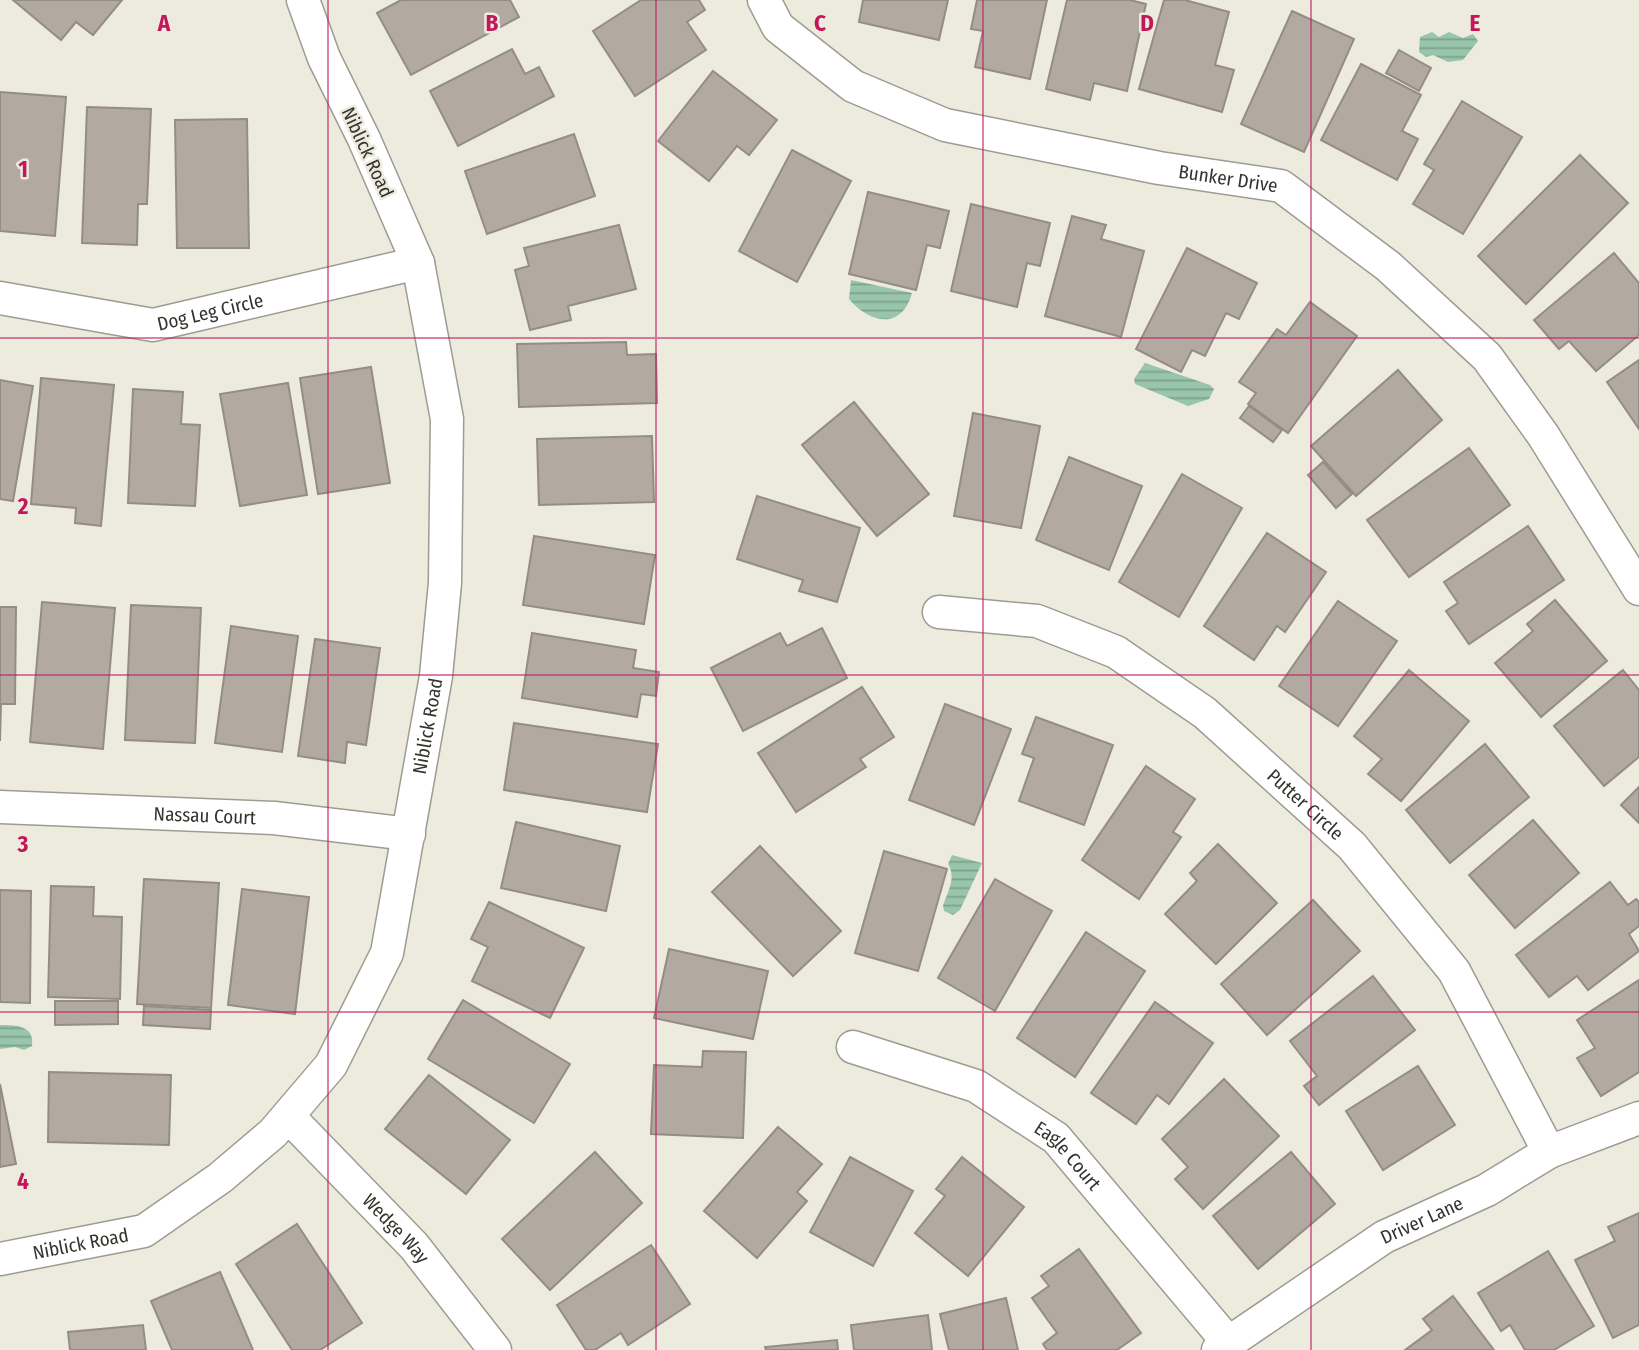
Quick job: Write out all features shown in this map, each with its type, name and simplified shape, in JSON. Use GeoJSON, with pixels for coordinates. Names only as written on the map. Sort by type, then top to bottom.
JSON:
{"type":"FeatureCollection","features":[{"type":"Feature","properties":{"kind":"street","name":"Niblick Road"},"geometry":{"type":"LineString","coordinates":[[0,1259],[144,1231],[220,1178],[273,1133],[331,1065],[387,953],[436,676],[444,583],[447,419],[418,263],[364,139],[324,58],[303,0]]}},
{"type":"Feature","properties":{"kind":"street","name":"Bunker Drive"},"geometry":{"type":"LineString","coordinates":[[764,0],[778,27],[853,86],[945,125],[1158,168],[1281,186],[1388,266],[1487,357],[1543,435],[1639,589]]}},
{"type":"Feature","properties":{"kind":"street","name":"Dog Leg Circle"},"geometry":{"type":"LineString","coordinates":[[0,298],[153,325],[418,263]]}},
{"type":"Feature","properties":{"kind":"street","name":"Putter Circle"},"geometry":{"type":"LineString","coordinates":[[939,612],[1037,621],[1116,652],[1205,713],[1352,846],[1454,971],[1549,1152]]}},
{"type":"Feature","properties":{"kind":"street","name":"Nassau Court"},"geometry":{"type":"LineString","coordinates":[[0,807],[274,818],[409,834]]}},
{"type":"Feature","properties":{"kind":"street","name":"Eagle Court"},"geometry":{"type":"LineString","coordinates":[[853,1046],[976,1086],[1056,1138],[1223,1345]]}},
{"type":"Feature","properties":{"kind":"street","name":"Wedge Way"},"geometry":{"type":"LineString","coordinates":[[288,1116],[414,1245],[495,1350]]}},
{"type":"Feature","properties":{"kind":"street","name":"Driver Lane"},"geometry":{"type":"LineString","coordinates":[[1223,1345],[1384,1237],[1487,1191],[1549,1152],[1639,1118]]}},
{"type":"Feature","properties":{"kind":"shaded area"},"geometry":{"type":"Polygon","coordinates":[[[1432,32],[1439,37],[1449,32],[1463,38],[1473,34],[1478,41],[1463,60],[1448,62],[1433,55],[1426,57],[1419,52],[1420,37],[1432,32]]]}},
{"type":"Feature","properties":{"kind":"shaded area"},"geometry":{"type":"Polygon","coordinates":[[[851,280],[912,293],[901,313],[893,318],[876,318],[866,314],[849,299],[851,280]]]}},
{"type":"Feature","properties":{"kind":"shaded area"},"geometry":{"type":"Polygon","coordinates":[[[1145,363],[1210,385],[1214,389],[1209,399],[1188,406],[1135,384],[1134,379],[1145,363]]]}},
{"type":"Feature","properties":{"kind":"shaded area"},"geometry":{"type":"Polygon","coordinates":[[[952,855],[982,863],[960,910],[953,915],[944,911],[943,906],[952,875],[948,864],[952,855]]]}},
{"type":"Feature","properties":{"kind":"shaded area"},"geometry":{"type":"Polygon","coordinates":[[[0,1025],[18,1026],[27,1030],[32,1046],[24,1050],[15,1047],[0,1049],[0,1025]]]}},
{"type":"Feature","properties":{"kind":"building"},"geometry":{"type":"Polygon","coordinates":[[[13,0],[122,0],[93,35],[76,22],[61,40],[13,0]]]}},
{"type":"Feature","properties":{"kind":"building"},"geometry":{"type":"Polygon","coordinates":[[[401,0],[510,0],[519,17],[411,75],[377,13],[401,0]]]}},
{"type":"Feature","properties":{"kind":"building"},"geometry":{"type":"Polygon","coordinates":[[[641,0],[699,0],[705,10],[687,22],[706,50],[635,96],[593,31],[641,0]]]}},
{"type":"Feature","properties":{"kind":"building"},"geometry":{"type":"Polygon","coordinates":[[[863,0],[948,0],[939,40],[859,22],[863,0]]]}},
{"type":"Feature","properties":{"kind":"building"},"geometry":{"type":"Polygon","coordinates":[[[977,0],[1047,0],[1030,79],[975,67],[983,31],[971,29],[977,0]]]}},
{"type":"Feature","properties":{"kind":"building"},"geometry":{"type":"Polygon","coordinates":[[[1067,0],[1130,0],[1146,4],[1127,91],[1094,83],[1090,100],[1046,89],[1067,0]]]}},
{"type":"Feature","properties":{"kind":"building"},"geometry":{"type":"Polygon","coordinates":[[[1164,0],[1185,0],[1229,12],[1215,65],[1234,70],[1222,112],[1139,89],[1164,0]]]}},
{"type":"Feature","properties":{"kind":"building"},"geometry":{"type":"Polygon","coordinates":[[[1292,11],[1354,39],[1304,152],[1241,124],[1292,11]]]}},
{"type":"Feature","properties":{"kind":"building"},"geometry":{"type":"Polygon","coordinates":[[[512,49],[525,74],[539,67],[554,96],[458,146],[430,91],[512,49]]]}},
{"type":"Feature","properties":{"kind":"building"},"geometry":{"type":"Polygon","coordinates":[[[1399,50],[1431,68],[1419,91],[1386,73],[1399,50]]]}},
{"type":"Feature","properties":{"kind":"building"},"geometry":{"type":"Polygon","coordinates":[[[1361,64],[1421,95],[1402,131],[1418,139],[1397,180],[1321,140],[1361,64]]]}},
{"type":"Feature","properties":{"kind":"building"},"geometry":{"type":"Polygon","coordinates":[[[713,71],[777,120],[749,155],[737,146],[709,181],[658,141],[713,71]]]}},
{"type":"Feature","properties":{"kind":"building"},"geometry":{"type":"Polygon","coordinates":[[[0,92],[66,97],[55,236],[0,231],[0,92]]]}},
{"type":"Feature","properties":{"kind":"building"},"geometry":{"type":"Polygon","coordinates":[[[1462,101],[1522,137],[1463,234],[1413,204],[1434,170],[1424,164],[1462,101]]]}},
{"type":"Feature","properties":{"kind":"building"},"geometry":{"type":"Polygon","coordinates":[[[87,107],[151,109],[147,204],[138,204],[137,245],[82,243],[87,107]]]}},
{"type":"Feature","properties":{"kind":"building"},"geometry":{"type":"Polygon","coordinates":[[[247,119],[249,248],[177,248],[175,120],[247,119]]]}},
{"type":"Feature","properties":{"kind":"building"},"geometry":{"type":"Polygon","coordinates":[[[574,134],[595,196],[487,234],[465,171],[574,134]]]}},
{"type":"Feature","properties":{"kind":"building"},"geometry":{"type":"Polygon","coordinates":[[[792,150],[851,181],[797,282],[739,251],[792,150]]]}},
{"type":"Feature","properties":{"kind":"building"},"geometry":{"type":"Polygon","coordinates":[[[1580,155],[1628,203],[1526,304],[1478,256],[1580,155]]]}},
{"type":"Feature","properties":{"kind":"building"},"geometry":{"type":"Polygon","coordinates":[[[868,192],[949,211],[940,248],[927,245],[916,290],[849,274],[868,192]]]}},
{"type":"Feature","properties":{"kind":"building"},"geometry":{"type":"Polygon","coordinates":[[[971,204],[1050,223],[1040,266],[1027,263],[1017,307],[951,291],[971,204]]]}},
{"type":"Feature","properties":{"kind":"building"},"geometry":{"type":"Polygon","coordinates":[[[1072,216],[1106,225],[1101,239],[1144,251],[1121,337],[1045,316],[1072,216]]]}},
{"type":"Feature","properties":{"kind":"building"},"geometry":{"type":"Polygon","coordinates":[[[619,225],[636,289],[568,306],[571,320],[530,330],[515,270],[529,266],[524,248],[619,225]]]}},
{"type":"Feature","properties":{"kind":"building"},"geometry":{"type":"Polygon","coordinates":[[[1187,248],[1257,283],[1239,319],[1226,313],[1205,356],[1192,350],[1181,372],[1136,349],[1187,248]]]}},
{"type":"Feature","properties":{"kind":"building"},"geometry":{"type":"Polygon","coordinates":[[[1614,253],[1639,283],[1639,335],[1596,371],[1569,341],[1559,349],[1534,320],[1614,253]]]}},
{"type":"Feature","properties":{"kind":"building"},"geometry":{"type":"Polygon","coordinates":[[[1310,302],[1357,336],[1288,433],[1248,404],[1256,393],[1239,382],[1277,329],[1286,335],[1310,302]]]}},
{"type":"Feature","properties":{"kind":"building"},"geometry":{"type":"Polygon","coordinates":[[[626,342],[627,355],[656,354],[657,403],[519,407],[517,344],[626,342]]]}},
{"type":"Feature","properties":{"kind":"building"},"geometry":{"type":"Polygon","coordinates":[[[1639,360],[1639,429],[1607,382],[1639,360]]]}},
{"type":"Feature","properties":{"kind":"building"},"geometry":{"type":"Polygon","coordinates":[[[371,367],[390,483],[318,494],[300,378],[371,367]]]}},
{"type":"Feature","properties":{"kind":"building"},"geometry":{"type":"Polygon","coordinates":[[[1398,370],[1442,420],[1356,496],[1311,446],[1398,370]]]}},
{"type":"Feature","properties":{"kind":"building"},"geometry":{"type":"Polygon","coordinates":[[[41,378],[114,385],[101,526],[75,523],[76,508],[31,504],[41,378]]]}},
{"type":"Feature","properties":{"kind":"building"},"geometry":{"type":"Polygon","coordinates":[[[0,380],[33,386],[13,501],[0,499],[0,380]]]}},
{"type":"Feature","properties":{"kind":"building"},"geometry":{"type":"Polygon","coordinates":[[[288,383],[307,495],[240,506],[220,394],[288,383]]]}},
{"type":"Feature","properties":{"kind":"building"},"geometry":{"type":"Polygon","coordinates":[[[133,389],[183,392],[181,424],[200,425],[195,506],[128,503],[133,389]]]}},
{"type":"Feature","properties":{"kind":"building"},"geometry":{"type":"Polygon","coordinates":[[[854,402],[929,494],[877,536],[802,445],[854,402]]]}},
{"type":"Feature","properties":{"kind":"building"},"geometry":{"type":"Polygon","coordinates":[[[1249,406],[1282,430],[1273,442],[1240,418],[1249,406]]]}},
{"type":"Feature","properties":{"kind":"building"},"geometry":{"type":"Polygon","coordinates":[[[973,413],[1040,426],[1021,528],[954,516],[973,413]]]}},
{"type":"Feature","properties":{"kind":"building"},"geometry":{"type":"Polygon","coordinates":[[[652,436],[654,502],[539,505],[537,439],[652,436]]]}},
{"type":"Feature","properties":{"kind":"building"},"geometry":{"type":"Polygon","coordinates":[[[1469,448],[1510,505],[1409,577],[1367,520],[1469,448]]]}},
{"type":"Feature","properties":{"kind":"building"},"geometry":{"type":"Polygon","coordinates":[[[1069,457],[1142,486],[1109,570],[1036,540],[1069,457]]]}},
{"type":"Feature","properties":{"kind":"building"},"geometry":{"type":"Polygon","coordinates":[[[1323,462],[1352,494],[1336,508],[1308,475],[1323,462]]]}},
{"type":"Feature","properties":{"kind":"building"},"geometry":{"type":"Polygon","coordinates":[[[1182,474],[1242,508],[1179,617],[1119,582],[1182,474]]]}},
{"type":"Feature","properties":{"kind":"building"},"geometry":{"type":"Polygon","coordinates":[[[757,496],[860,528],[837,602],[799,591],[803,580],[737,559],[757,496]]]}},
{"type":"Feature","properties":{"kind":"building"},"geometry":{"type":"Polygon","coordinates":[[[1528,526],[1564,580],[1469,644],[1446,611],[1458,603],[1444,582],[1528,526]]]}},
{"type":"Feature","properties":{"kind":"building"},"geometry":{"type":"Polygon","coordinates":[[[1267,533],[1326,572],[1285,632],[1277,626],[1254,660],[1204,626],[1267,533]]]}},
{"type":"Feature","properties":{"kind":"building"},"geometry":{"type":"Polygon","coordinates":[[[534,536],[655,555],[644,624],[523,605],[534,536]]]}},
{"type":"Feature","properties":{"kind":"building"},"geometry":{"type":"Polygon","coordinates":[[[1555,600],[1607,661],[1541,717],[1495,663],[1533,631],[1527,624],[1555,600]]]}},
{"type":"Feature","properties":{"kind":"building"},"geometry":{"type":"Polygon","coordinates":[[[1338,601],[1397,641],[1338,726],[1279,686],[1338,601]]]}},
{"type":"Feature","properties":{"kind":"building"},"geometry":{"type":"Polygon","coordinates":[[[42,602],[115,608],[103,749],[30,742],[42,602]]]}},
{"type":"Feature","properties":{"kind":"building"},"geometry":{"type":"Polygon","coordinates":[[[131,605],[201,608],[195,743],[125,740],[131,605]]]}},
{"type":"Feature","properties":{"kind":"building"},"geometry":{"type":"Polygon","coordinates":[[[0,607],[16,607],[15,704],[1,704],[0,741],[0,607]]]}},
{"type":"Feature","properties":{"kind":"building"},"geometry":{"type":"Polygon","coordinates":[[[231,626],[298,636],[282,752],[215,743],[231,626]]]}},
{"type":"Feature","properties":{"kind":"building"},"geometry":{"type":"Polygon","coordinates":[[[822,628],[847,678],[743,731],[711,668],[780,633],[787,646],[822,628]]]}},
{"type":"Feature","properties":{"kind":"building"},"geometry":{"type":"Polygon","coordinates":[[[532,633],[636,650],[633,668],[659,672],[656,696],[641,694],[637,717],[522,698],[532,633]]]}},
{"type":"Feature","properties":{"kind":"building"},"geometry":{"type":"Polygon","coordinates":[[[315,639],[380,648],[366,745],[347,742],[345,763],[298,756],[315,639]]]}},
{"type":"Feature","properties":{"kind":"building"},"geometry":{"type":"Polygon","coordinates":[[[1409,670],[1469,721],[1401,801],[1368,774],[1382,759],[1354,736],[1409,670]]]}},
{"type":"Feature","properties":{"kind":"building"},"geometry":{"type":"Polygon","coordinates":[[[1623,670],[1639,690],[1639,757],[1604,786],[1554,726],[1623,670]]]}},
{"type":"Feature","properties":{"kind":"building"},"geometry":{"type":"Polygon","coordinates":[[[862,687],[894,737],[860,759],[866,767],[796,812],[758,753],[862,687]]]}},
{"type":"Feature","properties":{"kind":"building"},"geometry":{"type":"Polygon","coordinates":[[[945,704],[1011,729],[974,825],[909,800],[945,704]]]}},
{"type":"Feature","properties":{"kind":"building"},"geometry":{"type":"Polygon","coordinates":[[[1036,717],[1113,745],[1084,825],[1019,801],[1034,758],[1022,754],[1036,717]]]}},
{"type":"Feature","properties":{"kind":"building"},"geometry":{"type":"Polygon","coordinates":[[[514,723],[658,744],[647,812],[504,790],[514,723]]]}},
{"type":"Feature","properties":{"kind":"building"},"geometry":{"type":"Polygon","coordinates":[[[1485,744],[1529,797],[1450,863],[1406,810],[1485,744]]]}},
{"type":"Feature","properties":{"kind":"building"},"geometry":{"type":"Polygon","coordinates":[[[1146,766],[1195,799],[1173,832],[1181,837],[1139,899],[1082,860],[1146,766]]]}},
{"type":"Feature","properties":{"kind":"building"},"geometry":{"type":"Polygon","coordinates":[[[1639,787],[1639,823],[1621,805],[1639,787]]]}},
{"type":"Feature","properties":{"kind":"building"},"geometry":{"type":"Polygon","coordinates":[[[1533,820],[1579,873],[1515,928],[1469,875],[1533,820]]]}},
{"type":"Feature","properties":{"kind":"building"},"geometry":{"type":"Polygon","coordinates":[[[516,822],[620,846],[606,911],[501,888],[516,822]]]}},
{"type":"Feature","properties":{"kind":"building"},"geometry":{"type":"Polygon","coordinates":[[[1218,844],[1277,903],[1216,964],[1165,914],[1197,881],[1190,873],[1218,844]]]}},
{"type":"Feature","properties":{"kind":"building"},"geometry":{"type":"Polygon","coordinates":[[[760,846],[841,931],[793,976],[712,892],[760,846]]]}},
{"type":"Feature","properties":{"kind":"building"},"geometry":{"type":"Polygon","coordinates":[[[884,851],[947,869],[918,971],[855,953],[884,851]]]}},
{"type":"Feature","properties":{"kind":"building"},"geometry":{"type":"Polygon","coordinates":[[[144,879],[219,883],[211,1008],[137,1004],[144,879]]]}},
{"type":"Feature","properties":{"kind":"building"},"geometry":{"type":"Polygon","coordinates":[[[995,879],[1052,911],[995,1011],[938,978],[995,879]]]}},
{"type":"Feature","properties":{"kind":"building"},"geometry":{"type":"Polygon","coordinates":[[[1610,882],[1628,905],[1636,899],[1639,902],[1639,926],[1629,934],[1639,951],[1588,990],[1577,976],[1549,997],[1516,955],[1610,882]]]}},
{"type":"Feature","properties":{"kind":"building"},"geometry":{"type":"Polygon","coordinates":[[[51,886],[94,887],[93,916],[122,917],[120,999],[48,997],[51,886]]]}},
{"type":"Feature","properties":{"kind":"building"},"geometry":{"type":"Polygon","coordinates":[[[242,889],[309,897],[295,1014],[228,1005],[242,889]]]}},
{"type":"Feature","properties":{"kind":"building"},"geometry":{"type":"Polygon","coordinates":[[[0,890],[31,891],[30,1003],[0,1002],[0,890]]]}},
{"type":"Feature","properties":{"kind":"building"},"geometry":{"type":"Polygon","coordinates":[[[1313,900],[1360,951],[1267,1035],[1221,984],[1313,900]]]}},
{"type":"Feature","properties":{"kind":"building"},"geometry":{"type":"Polygon","coordinates":[[[489,902],[584,948],[550,1018],[472,981],[488,947],[471,939],[489,902]]]}},
{"type":"Feature","properties":{"kind":"building"},"geometry":{"type":"Polygon","coordinates":[[[1086,932],[1145,971],[1075,1077],[1017,1038],[1086,932]]]}},
{"type":"Feature","properties":{"kind":"building"},"geometry":{"type":"Polygon","coordinates":[[[669,949],[768,971],[753,1039],[654,1018],[669,949]]]}},
{"type":"Feature","properties":{"kind":"building"},"geometry":{"type":"Polygon","coordinates":[[[1373,976],[1415,1030],[1319,1105],[1304,1086],[1317,1076],[1290,1041],[1373,976]]]}},
{"type":"Feature","properties":{"kind":"building"},"geometry":{"type":"Polygon","coordinates":[[[1639,980],[1639,1072],[1601,1096],[1577,1058],[1595,1048],[1577,1020],[1639,980]]]}},
{"type":"Feature","properties":{"kind":"building"},"geometry":{"type":"Polygon","coordinates":[[[463,1000],[570,1064],[534,1123],[428,1059],[463,1000]]]}},
{"type":"Feature","properties":{"kind":"building"},"geometry":{"type":"Polygon","coordinates":[[[55,1001],[118,1001],[118,1024],[55,1025],[55,1001]]]}},
{"type":"Feature","properties":{"kind":"building"},"geometry":{"type":"Polygon","coordinates":[[[1155,1002],[1213,1043],[1169,1104],[1157,1095],[1136,1124],[1091,1093],[1155,1002]]]}},
{"type":"Feature","properties":{"kind":"building"},"geometry":{"type":"Polygon","coordinates":[[[144,1006],[211,1010],[210,1029],[143,1025],[144,1006]]]}},
{"type":"Feature","properties":{"kind":"building"},"geometry":{"type":"Polygon","coordinates":[[[703,1051],[746,1052],[743,1138],[651,1134],[654,1065],[702,1067],[703,1051]]]}},
{"type":"Feature","properties":{"kind":"building"},"geometry":{"type":"Polygon","coordinates":[[[1418,1066],[1455,1125],[1383,1170],[1346,1111],[1418,1066]]]}},
{"type":"Feature","properties":{"kind":"building"},"geometry":{"type":"Polygon","coordinates":[[[49,1072],[171,1075],[169,1145],[48,1142],[49,1072]]]}},
{"type":"Feature","properties":{"kind":"building"},"geometry":{"type":"Polygon","coordinates":[[[429,1075],[510,1140],[466,1194],[385,1129],[429,1075]]]}},
{"type":"Feature","properties":{"kind":"building"},"geometry":{"type":"Polygon","coordinates":[[[1224,1079],[1279,1136],[1203,1209],[1175,1179],[1188,1167],[1162,1139],[1224,1079]]]}},
{"type":"Feature","properties":{"kind":"building"},"geometry":{"type":"Polygon","coordinates":[[[0,1084],[16,1164],[0,1167],[0,1084]]]}},
{"type":"Feature","properties":{"kind":"building"},"geometry":{"type":"Polygon","coordinates":[[[778,1127],[822,1164],[797,1192],[807,1201],[757,1258],[704,1211],[778,1127]]]}},
{"type":"Feature","properties":{"kind":"building"},"geometry":{"type":"Polygon","coordinates":[[[595,1152],[642,1203],[550,1290],[502,1239],[595,1152]]]}},
{"type":"Feature","properties":{"kind":"building"},"geometry":{"type":"Polygon","coordinates":[[[1291,1152],[1335,1204],[1258,1269],[1213,1216],[1291,1152]]]}},
{"type":"Feature","properties":{"kind":"building"},"geometry":{"type":"Polygon","coordinates":[[[850,1157],[913,1191],[873,1266],[810,1232],[850,1157]]]}},
{"type":"Feature","properties":{"kind":"building"},"geometry":{"type":"Polygon","coordinates":[[[962,1157],[1024,1207],[968,1276],[915,1233],[945,1196],[936,1189],[962,1157]]]}},
{"type":"Feature","properties":{"kind":"building"},"geometry":{"type":"Polygon","coordinates":[[[1639,1213],[1639,1325],[1613,1338],[1575,1260],[1615,1241],[1608,1227],[1639,1213]]]}},
{"type":"Feature","properties":{"kind":"building"},"geometry":{"type":"Polygon","coordinates":[[[297,1224],[362,1323],[320,1350],[292,1350],[236,1264],[297,1224]]]}},
{"type":"Feature","properties":{"kind":"building"},"geometry":{"type":"Polygon","coordinates":[[[651,1245],[690,1304],[628,1345],[621,1333],[595,1350],[586,1350],[557,1305],[651,1245]]]}},
{"type":"Feature","properties":{"kind":"building"},"geometry":{"type":"Polygon","coordinates":[[[1079,1249],[1141,1333],[1117,1350],[1047,1350],[1043,1344],[1057,1333],[1032,1298],[1049,1286],[1041,1276],[1079,1249]]]}},
{"type":"Feature","properties":{"kind":"building"},"geometry":{"type":"Polygon","coordinates":[[[1548,1251],[1594,1326],[1554,1350],[1525,1350],[1510,1325],[1501,1331],[1478,1293],[1548,1251]]]}},
{"type":"Feature","properties":{"kind":"building"},"geometry":{"type":"Polygon","coordinates":[[[220,1272],[253,1350],[172,1350],[151,1301],[220,1272]]]}},
{"type":"Feature","properties":{"kind":"building"},"geometry":{"type":"Polygon","coordinates":[[[1453,1296],[1494,1350],[1405,1350],[1432,1330],[1423,1319],[1453,1296]]]}},
{"type":"Feature","properties":{"kind":"building"},"geometry":{"type":"Polygon","coordinates":[[[1006,1298],[1018,1350],[949,1350],[940,1314],[1006,1298]]]}},
{"type":"Feature","properties":{"kind":"building"},"geometry":{"type":"Polygon","coordinates":[[[928,1315],[932,1350],[854,1350],[851,1325],[928,1315]]]}},
{"type":"Feature","properties":{"kind":"building"},"geometry":{"type":"Polygon","coordinates":[[[143,1325],[146,1350],[70,1350],[68,1332],[143,1325]]]}},
{"type":"Feature","properties":{"kind":"building"},"geometry":{"type":"Polygon","coordinates":[[[837,1340],[838,1350],[766,1350],[765,1347],[837,1340]]]}}]}
